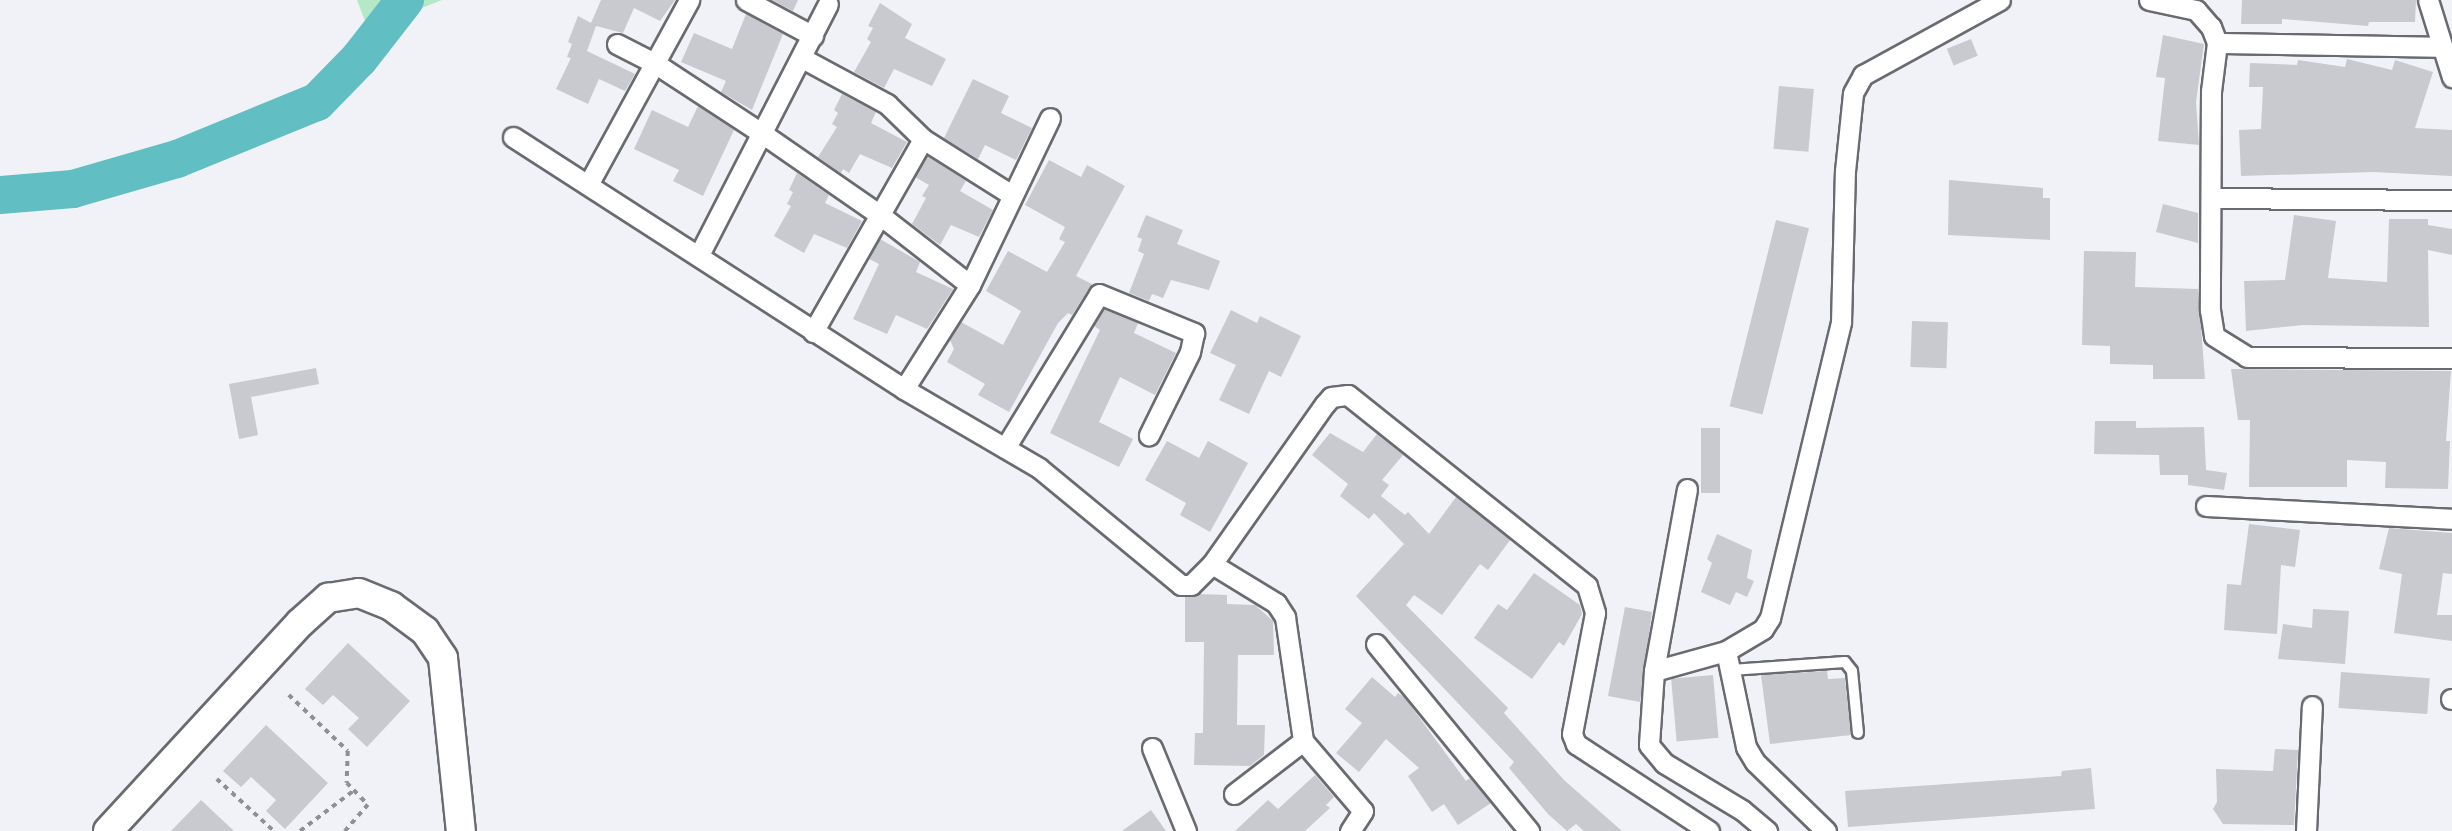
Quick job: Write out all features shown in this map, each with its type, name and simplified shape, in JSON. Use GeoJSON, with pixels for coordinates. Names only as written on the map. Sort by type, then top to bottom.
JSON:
{"type":"FeatureCollection","features":[{"type":"Feature","properties":{"kind":"street"},"geometry":{"type":"LineString","coordinates":[[589,183],[689,0]]}},
{"type":"Feature","properties":{"kind":"street"},"geometry":{"type":"LineString","coordinates":[[746,0],[813,36]]}},
{"type":"Feature","properties":{"kind":"street"},"geometry":{"type":"LineString","coordinates":[[1654,671],[1728,661],[1763,629],[1770,618],[1841,323],[1845,171],[1853,93],[1863,75],[2000,0]]}},
{"type":"Feature","properties":{"kind":"street"},"geometry":{"type":"LineString","coordinates":[[2149,0],[2196,10],[2211,27],[2217,43],[2211,91],[2210,310],[2214,336],[2224,346],[2247,357],[2452,358]]}},
{"type":"Feature","properties":{"kind":"street"},"geometry":{"type":"LineString","coordinates":[[2428,0],[2452,76]]}},
{"type":"Feature","properties":{"kind":"street"},"geometry":{"type":"LineString","coordinates":[[699,255],[828,4]]}},
{"type":"Feature","properties":{"kind":"street"},"geometry":{"type":"LineString","coordinates":[[2217,43],[2441,47]]}},
{"type":"Feature","properties":{"kind":"street"},"geometry":{"type":"LineString","coordinates":[[617,44],[656,64],[763,134],[880,215],[970,285]]}},
{"type":"Feature","properties":{"kind":"street"},"geometry":{"type":"LineString","coordinates":[[802,58],[887,104],[923,139],[1012,195]]}},
{"type":"Feature","properties":{"kind":"street"},"geometry":{"type":"LineString","coordinates":[[904,389],[970,285],[1050,118]]}},
{"type":"Feature","properties":{"kind":"street"},"geometry":{"type":"LineString","coordinates":[[513,137],[589,183],[813,332],[1005,449],[1100,514],[1181,586],[1191,584],[1212,564],[1331,397],[1348,395],[1587,586],[1595,613],[1572,734],[1576,744],[1709,831]]}},
{"type":"Feature","properties":{"kind":"street"},"geometry":{"type":"LineString","coordinates":[[813,332],[923,139]]}},
{"type":"Feature","properties":{"kind":"street"},"geometry":{"type":"LineString","coordinates":[[2211,198],[2452,200]]}},
{"type":"Feature","properties":{"kind":"street"},"geometry":{"type":"LineString","coordinates":[[1005,449],[1099,294],[1194,333],[1190,352],[1149,435]]}},
{"type":"Feature","properties":{"kind":"street"},"geometry":{"type":"LineString","coordinates":[[1687,489],[1654,671],[1649,745],[1664,763],[1742,810],[1767,831]]}},
{"type":"Feature","properties":{"kind":"street"},"geometry":{"type":"LineString","coordinates":[[2206,506],[2452,519]]}},
{"type":"Feature","properties":{"kind":"street"},"geometry":{"type":"LineString","coordinates":[[1212,564],[1276,603],[1286,617],[1303,741],[1363,811],[1371,831]]}},
{"type":"Feature","properties":{"kind":"street"},"geometry":{"type":"LineString","coordinates":[[108,831],[300,623],[328,598],[359,593],[391,606],[425,631],[443,658],[461,831]]}},
{"type":"Feature","properties":{"kind":"street"},"geometry":{"type":"LineString","coordinates":[[1376,644],[1529,831]]}},
{"type":"Feature","properties":{"kind":"street"},"geometry":{"type":"LineString","coordinates":[[1728,661],[1746,747],[1755,762],[1826,831]]}},
{"type":"Feature","properties":{"kind":"street"},"geometry":{"type":"LineString","coordinates":[[2306,831],[2312,706]]}},
{"type":"Feature","properties":{"kind":"street"},"geometry":{"type":"LineString","coordinates":[[1234,794],[1303,741]]}},
{"type":"Feature","properties":{"kind":"street"},"geometry":{"type":"LineString","coordinates":[[1152,748],[1186,831]]}},
{"type":"Feature","properties":{"kind":"street"},"geometry":{"type":"LineString","coordinates":[[1350,831],[1363,811]]}},
{"type":"Feature","properties":{"kind":"lane"},"geometry":{"type":"LineString","coordinates":[[1728,661],[1845,662],[1852,671],[1858,733]]}},
{"type":"Feature","properties":{"kind":"path"},"geometry":{"type":"LineString","coordinates":[[289,695],[342,742],[348,751],[347,783],[368,805],[345,831]]}},
{"type":"Feature","properties":{"kind":"path"},"geometry":{"type":"LineString","coordinates":[[217,779],[274,831]]}},
{"type":"Feature","properties":{"kind":"path"},"geometry":{"type":"LineString","coordinates":[[300,831],[353,791]]}},
{"type":"Feature","properties":{"kind":"green space"},"geometry":{"type":"Polygon","coordinates":[[[357,0],[442,0],[368,29],[357,0]]]}},
{"type":"Feature","properties":{"kind":"building"},"geometry":{"type":"Polygon","coordinates":[[[601,0],[675,0],[660,21],[634,8],[623,33],[596,26],[587,51],[635,74],[625,91],[599,79],[588,104],[556,89],[571,58],[567,57],[572,44],[568,42],[578,16],[591,23],[601,0]]]}},
{"type":"Feature","properties":{"kind":"building"},"geometry":{"type":"Polygon","coordinates":[[[772,0],[798,0],[793,11],[772,0]]]}},
{"type":"Feature","properties":{"kind":"building"},"geometry":{"type":"Polygon","coordinates":[[[2242,0],[2416,0],[2415,22],[2369,22],[2368,26],[2282,19],[2282,24],[2241,24],[2242,0]]]}},
{"type":"Feature","properties":{"kind":"building"},"geometry":{"type":"Polygon","coordinates":[[[880,3],[912,24],[905,38],[946,59],[932,86],[894,69],[884,88],[854,72],[871,42],[867,39],[873,28],[868,26],[880,3]]]}},
{"type":"Feature","properties":{"kind":"building"},"geometry":{"type":"Polygon","coordinates":[[[746,14],[783,34],[752,110],[721,92],[726,81],[681,62],[694,33],[732,49],[746,14]]]}},
{"type":"Feature","properties":{"kind":"building"},"geometry":{"type":"Polygon","coordinates":[[[2163,35],[2204,44],[2196,102],[2199,145],[2158,141],[2165,78],[2156,77],[2163,35]]]}},
{"type":"Feature","properties":{"kind":"building"},"geometry":{"type":"Polygon","coordinates":[[[1971,39],[1978,56],[1954,65],[1947,49],[1971,39]]]}},
{"type":"Feature","properties":{"kind":"building"},"geometry":{"type":"Polygon","coordinates":[[[2347,59],[2392,70],[2395,60],[2433,72],[2415,128],[2452,130],[2452,176],[2373,172],[2241,176],[2239,130],[2261,129],[2263,87],[2249,87],[2250,63],[2297,65],[2298,60],[2345,67],[2347,59]]]}},
{"type":"Feature","properties":{"kind":"building"},"geometry":{"type":"Polygon","coordinates":[[[973,79],[1009,96],[1001,113],[1032,128],[1016,160],[985,145],[978,159],[944,138],[973,79]]]}},
{"type":"Feature","properties":{"kind":"building"},"geometry":{"type":"Polygon","coordinates":[[[1779,86],[1814,89],[1808,152],[1774,149],[1779,86]]]}},
{"type":"Feature","properties":{"kind":"building"},"geometry":{"type":"Polygon","coordinates":[[[842,94],[876,112],[871,123],[907,142],[892,168],[860,154],[849,173],[843,169],[841,173],[818,157],[837,127],[832,124],[838,113],[834,110],[842,94]]]}},
{"type":"Feature","properties":{"kind":"building"},"geometry":{"type":"Polygon","coordinates":[[[698,106],[734,130],[703,196],[673,181],[679,170],[634,149],[652,110],[688,127],[698,106]]]}},
{"type":"Feature","properties":{"kind":"building"},"geometry":{"type":"Polygon","coordinates":[[[927,156],[966,181],[960,191],[993,210],[979,237],[951,225],[940,245],[912,224],[926,198],[922,196],[929,185],[915,177],[927,156]]]}},
{"type":"Feature","properties":{"kind":"building"},"geometry":{"type":"Polygon","coordinates":[[[1049,160],[1081,177],[1087,165],[1125,186],[1076,276],[1092,284],[1072,315],[1068,313],[1058,323],[1009,412],[978,395],[985,384],[947,362],[954,349],[950,340],[961,322],[1003,345],[1021,311],[986,291],[1008,251],[1047,272],[1065,242],[1059,239],[1065,227],[1025,205],[1049,160]]]}},
{"type":"Feature","properties":{"kind":"building"},"geometry":{"type":"Polygon","coordinates":[[[797,173],[829,195],[825,203],[862,221],[847,248],[814,234],[804,253],[774,236],[791,206],[787,204],[793,192],[789,190],[797,173]]]}},
{"type":"Feature","properties":{"kind":"building"},"geometry":{"type":"Polygon","coordinates":[[[1949,180],[2043,188],[2043,198],[2050,198],[2050,240],[1948,235],[1949,180]]]}},
{"type":"Feature","properties":{"kind":"building"},"geometry":{"type":"Polygon","coordinates":[[[2163,204],[2198,213],[2198,243],[2156,232],[2163,204]]]}},
{"type":"Feature","properties":{"kind":"building"},"geometry":{"type":"Polygon","coordinates":[[[1146,215],[1183,230],[1177,244],[1220,261],[1209,290],[1171,280],[1163,298],[1152,294],[1149,301],[1129,293],[1144,254],[1138,251],[1142,239],[1137,237],[1146,215]]]}},
{"type":"Feature","properties":{"kind":"building"},"geometry":{"type":"Polygon","coordinates":[[[2294,215],[2336,221],[2328,278],[2387,282],[2389,219],[2428,219],[2428,225],[2452,229],[2452,255],[2428,250],[2429,327],[2303,325],[2246,331],[2244,281],[2285,280],[2294,215]]]}},
{"type":"Feature","properties":{"kind":"building"},"geometry":{"type":"Polygon","coordinates":[[[1776,220],[1809,228],[1763,415],[1730,406],[1776,220]]]}},
{"type":"Feature","properties":{"kind":"building"},"geometry":{"type":"Polygon","coordinates":[[[880,239],[920,262],[916,272],[953,289],[927,329],[896,315],[887,334],[853,319],[879,264],[869,259],[880,239]]]}},
{"type":"Feature","properties":{"kind":"building"},"geometry":{"type":"Polygon","coordinates":[[[2084,251],[2136,252],[2135,287],[2198,289],[2205,379],[2153,379],[2153,365],[2110,364],[2110,346],[2082,345],[2084,251]]]}},
{"type":"Feature","properties":{"kind":"building"},"geometry":{"type":"Polygon","coordinates":[[[1104,309],[1138,323],[1134,333],[1176,353],[1155,395],[1120,377],[1099,422],[1133,439],[1119,467],[1050,433],[1100,330],[1094,326],[1104,309]]]}},
{"type":"Feature","properties":{"kind":"building"},"geometry":{"type":"Polygon","coordinates":[[[1231,310],[1257,323],[1260,316],[1301,336],[1281,377],[1269,371],[1249,414],[1219,400],[1236,365],[1210,353],[1231,310]]]}},
{"type":"Feature","properties":{"kind":"building"},"geometry":{"type":"Polygon","coordinates":[[[1912,321],[1948,322],[1946,368],[1910,367],[1912,321]]]}},
{"type":"Feature","properties":{"kind":"building"},"geometry":{"type":"Polygon","coordinates":[[[316,368],[319,384],[251,397],[258,435],[239,439],[229,384],[316,368]]]}},
{"type":"Feature","properties":{"kind":"building"},"geometry":{"type":"Polygon","coordinates":[[[2231,369],[2451,371],[2446,441],[2450,441],[2448,489],[2385,488],[2386,462],[2347,460],[2347,487],[2249,487],[2250,420],[2238,420],[2231,369]]]}},
{"type":"Feature","properties":{"kind":"building"},"geometry":{"type":"Polygon","coordinates":[[[2095,421],[2136,421],[2136,428],[2204,427],[2206,470],[2227,473],[2224,490],[2188,485],[2188,475],[2160,475],[2159,455],[2094,454],[2095,421]]]}},
{"type":"Feature","properties":{"kind":"building"},"geometry":{"type":"Polygon","coordinates":[[[1701,428],[1720,428],[1720,493],[1701,493],[1701,428]]]}},
{"type":"Feature","properties":{"kind":"building"},"geometry":{"type":"Polygon","coordinates":[[[1330,433],[1363,452],[1377,434],[1403,455],[1382,480],[1389,485],[1381,496],[1405,515],[1408,512],[1429,534],[1456,497],[1510,540],[1488,570],[1480,564],[1442,615],[1414,595],[1406,605],[1508,708],[1504,713],[1564,780],[1622,831],[1584,831],[1576,824],[1567,831],[1548,814],[1509,768],[1514,762],[1356,596],[1404,544],[1374,513],[1369,519],[1340,496],[1348,484],[1312,455],[1330,433]]]}},
{"type":"Feature","properties":{"kind":"building"},"geometry":{"type":"Polygon","coordinates":[[[1167,441],[1199,458],[1208,441],[1248,463],[1210,532],[1180,515],[1186,503],[1145,480],[1167,441]]]}},
{"type":"Feature","properties":{"kind":"building"},"geometry":{"type":"Polygon","coordinates":[[[2249,524],[2300,530],[2295,567],[2281,565],[2277,634],[2224,630],[2227,584],[2241,585],[2249,524]]]}},
{"type":"Feature","properties":{"kind":"building"},"geometry":{"type":"Polygon","coordinates":[[[2389,528],[2452,533],[2452,574],[2443,573],[2437,615],[2452,615],[2452,641],[2394,633],[2402,574],[2379,569],[2389,528]]]}},
{"type":"Feature","properties":{"kind":"building"},"geometry":{"type":"Polygon","coordinates":[[[1717,534],[1752,550],[1747,578],[1754,581],[1747,597],[1736,592],[1730,605],[1701,592],[1712,563],[1707,559],[1717,534]]]}},
{"type":"Feature","properties":{"kind":"building"},"geometry":{"type":"Polygon","coordinates":[[[1534,573],[1580,605],[1582,614],[1564,646],[1559,642],[1532,679],[1474,638],[1498,604],[1507,610],[1534,573]]]}},
{"type":"Feature","properties":{"kind":"building"},"geometry":{"type":"Polygon","coordinates":[[[1199,594],[1227,595],[1227,604],[1255,605],[1273,621],[1274,655],[1238,655],[1237,725],[1265,725],[1264,755],[1250,766],[1194,765],[1195,733],[1203,733],[1204,642],[1185,642],[1185,597],[1199,594]]]}},
{"type":"Feature","properties":{"kind":"building"},"geometry":{"type":"Polygon","coordinates":[[[1625,607],[1652,612],[1640,702],[1608,696],[1625,607]]]}},
{"type":"Feature","properties":{"kind":"building"},"geometry":{"type":"Polygon","coordinates":[[[2313,609],[2349,611],[2345,664],[2278,659],[2283,624],[2312,628],[2313,609]]]}},
{"type":"Feature","properties":{"kind":"building"},"geometry":{"type":"Polygon","coordinates":[[[348,643],[410,701],[367,747],[348,729],[359,718],[333,695],[323,705],[305,689],[348,643]]]}},
{"type":"Feature","properties":{"kind":"building"},"geometry":{"type":"Polygon","coordinates":[[[1827,671],[1828,679],[1845,678],[1851,735],[1770,744],[1761,675],[1827,671]]]}},
{"type":"Feature","properties":{"kind":"building"},"geometry":{"type":"Polygon","coordinates":[[[2341,672],[2430,678],[2427,714],[2338,708],[2341,672]]]}},
{"type":"Feature","properties":{"kind":"building"},"geometry":{"type":"Polygon","coordinates":[[[1713,675],[1718,738],[1677,741],[1671,679],[1713,675]]]}},
{"type":"Feature","properties":{"kind":"building"},"geometry":{"type":"Polygon","coordinates":[[[1372,677],[1395,697],[1398,693],[1405,698],[1466,781],[1470,778],[1491,803],[1458,825],[1444,804],[1432,812],[1408,776],[1419,768],[1386,739],[1359,772],[1336,753],[1362,723],[1345,709],[1372,677]]]}},
{"type":"Feature","properties":{"kind":"building"},"geometry":{"type":"Polygon","coordinates":[[[266,725],[328,783],[285,829],[266,811],[276,800],[251,777],[241,787],[223,771],[266,725]]]}},
{"type":"Feature","properties":{"kind":"building"},"geometry":{"type":"Polygon","coordinates":[[[2275,749],[2298,750],[2294,825],[2223,824],[2213,809],[2217,802],[2216,769],[2273,771],[2275,749]]]}},
{"type":"Feature","properties":{"kind":"building"},"geometry":{"type":"Polygon","coordinates":[[[2091,768],[2095,809],[1848,827],[1845,791],[2061,776],[2062,771],[2091,768]]]}},
{"type":"Feature","properties":{"kind":"building"},"geometry":{"type":"Polygon","coordinates":[[[1315,775],[1334,797],[1326,805],[1330,808],[1305,831],[1235,831],[1268,800],[1278,809],[1315,775]]]}},
{"type":"Feature","properties":{"kind":"building"},"geometry":{"type":"Polygon","coordinates":[[[201,800],[234,831],[171,831],[201,800]]]}},
{"type":"Feature","properties":{"kind":"building"},"geometry":{"type":"Polygon","coordinates":[[[1151,810],[1166,831],[1122,831],[1151,810]]]}},
{"type":"Feature","properties":{"kind":"waterway"},"geometry":{"type":"LineString","coordinates":[[0,195],[73,189],[177,159],[317,102],[359,59],[405,0]]}}]}
